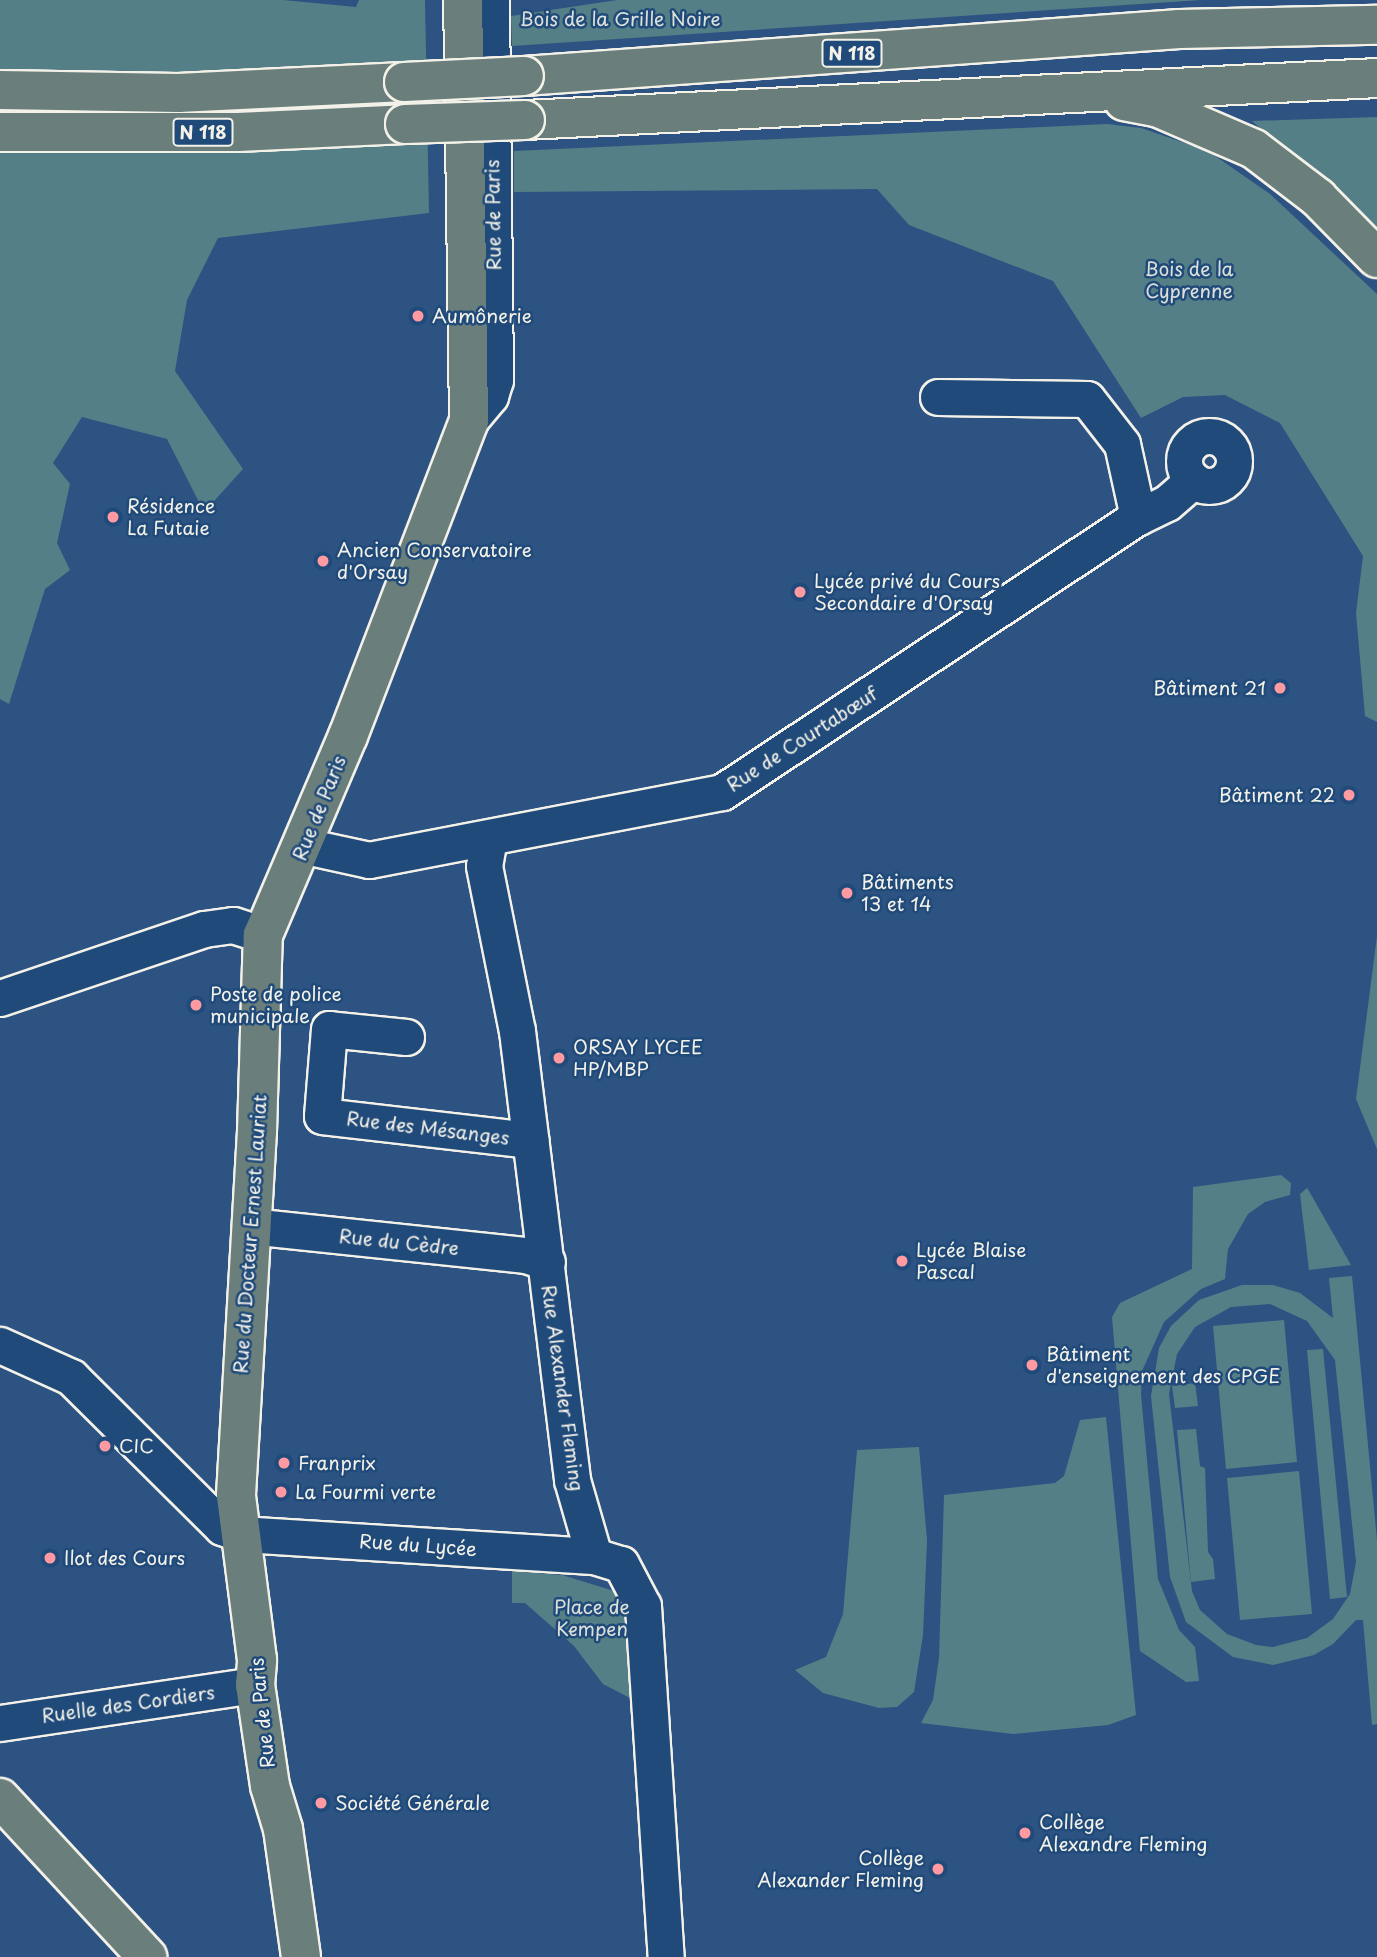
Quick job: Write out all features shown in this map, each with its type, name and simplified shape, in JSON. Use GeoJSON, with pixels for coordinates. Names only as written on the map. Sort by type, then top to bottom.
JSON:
{"type":"FeatureCollection","features":[{"type":"Feature","properties":{"kind":"main road","name":"Rue de Paris"},"geometry":{"type":"LineString","coordinates":[[263,935],[348,736],[469,421],[463,0]]}},
{"type":"Feature","properties":{"kind":"main road"},"geometry":{"type":"LineString","coordinates":[[1179,29],[1214,0]]}},
{"type":"Feature","properties":{"kind":"main road","name":"N 118"},"geometry":{"type":"LineString","coordinates":[[0,90],[177,93],[524,76],[1179,29],[1377,25]]}},
{"type":"Feature","properties":{"kind":"main road","name":"N 118"},"geometry":{"type":"LineString","coordinates":[[0,132],[238,132],[1377,78]]}},
{"type":"Feature","properties":{"kind":"main road"},"geometry":{"type":"LineString","coordinates":[[1081,92],[1159,108],[1254,149],[1318,198],[1377,258]]}},
{"type":"Feature","properties":{"kind":"main road","name":"Rue du Docteur Ernest Lauriat"},"geometry":{"type":"LineString","coordinates":[[241,1534],[235,1462],[250,1226],[263,935]]}},
{"type":"Feature","properties":{"kind":"main road","name":"Rue de Paris"},"geometry":{"type":"LineString","coordinates":[[241,1534],[257,1660],[255,1685],[270,1786],[283,1829],[301,1957]]}},
{"type":"Feature","properties":{"kind":"main road"},"geometry":{"type":"LineString","coordinates":[[0,1798],[147,1957]]}},
{"type":"Feature","properties":{"kind":"street","name":"Rue de Paris"},"geometry":{"type":"LineString","coordinates":[[469,421],[490,396],[495,380],[491,0]]}},
{"type":"Feature","properties":{"kind":"street"},"geometry":{"type":"LineString","coordinates":[[938,397],[1087,399],[1122,444],[1138,517]]}},
{"type":"Feature","properties":{"kind":"street","name":"Rue de Courtabœuf"},"geometry":{"type":"LineString","coordinates":[[314,848],[369,860],[722,792],[1138,517],[1167,503],[1193,480]]}},
{"type":"Feature","properties":{"kind":"street","name":"Rue Alexander Fleming"},"geometry":{"type":"LineString","coordinates":[[489,838],[484,866],[517,1031],[572,1480],[594,1556]]}},
{"type":"Feature","properties":{"kind":"street"},"geometry":{"type":"LineString","coordinates":[[0,998],[204,929],[233,925],[263,935]]}},
{"type":"Feature","properties":{"kind":"street","name":"Rue des Mésanges"},"geometry":{"type":"LineString","coordinates":[[406,1037],[329,1030],[322,1116],[531,1140]]}},
{"type":"Feature","properties":{"kind":"street","name":"Rue du Cèdre"},"geometry":{"type":"LineString","coordinates":[[250,1226],[526,1255],[547,1262]]}},
{"type":"Feature","properties":{"kind":"street"},"geometry":{"type":"LineString","coordinates":[[0,1345],[71,1377],[191,1491],[222,1527],[241,1534]]}},
{"type":"Feature","properties":{"kind":"street"},"geometry":{"type":"LineString","coordinates":[[191,1491],[235,1462]]}},
{"type":"Feature","properties":{"kind":"street","name":"Rue du Lycée"},"geometry":{"type":"LineString","coordinates":[[241,1534],[594,1556]]}},
{"type":"Feature","properties":{"kind":"street"},"geometry":{"type":"LineString","coordinates":[[594,1556],[621,1564],[643,1606],[666,1957]]}},
{"type":"Feature","properties":{"kind":"street","name":"Ruelle des Cordiers"},"geometry":{"type":"LineString","coordinates":[[0,1723],[255,1685]]}},
{"type":"Feature","properties":{"kind":"green space"},"geometry":{"type":"Polygon","coordinates":[[[0,0],[283,0],[356,7],[359,0],[425,0],[429,213],[218,238],[187,300],[175,371],[243,469],[204,512],[167,439],[82,417],[53,463],[70,484],[57,543],[70,570],[45,589],[9,704],[0,699],[0,0]]]}},
{"type":"Feature","properties":{"kind":"green space","name":"Bois de la Grille Noire"},"geometry":{"type":"Polygon","coordinates":[[[617,0],[1201,0],[512,46],[511,16],[617,0]]]}},
{"type":"Feature","properties":{"kind":"green space"},"geometry":{"type":"Polygon","coordinates":[[[1377,117],[1377,231],[1252,121],[1377,117]]]}},
{"type":"Feature","properties":{"kind":"green space","name":"Bois de la Cyprenne"},"geometry":{"type":"Polygon","coordinates":[[[1107,124],[1141,128],[1208,151],[1270,194],[1377,294],[1377,722],[1365,716],[1356,613],[1363,556],[1280,423],[1225,395],[1183,397],[1141,418],[1053,281],[909,225],[877,189],[514,192],[514,151],[1107,124]]]}},
{"type":"Feature","properties":{"kind":"green space"},"geometry":{"type":"Polygon","coordinates":[[[1377,936],[1377,1149],[1356,1099],[1377,936]]]}},
{"type":"Feature","properties":{"kind":"green space"},"geometry":{"type":"Polygon","coordinates":[[[1281,1175],[1291,1183],[1290,1195],[1265,1202],[1248,1214],[1228,1249],[1225,1279],[1201,1289],[1164,1322],[1142,1371],[1141,1395],[1158,1579],[1179,1630],[1195,1647],[1199,1681],[1186,1682],[1140,1651],[1112,1317],[1120,1303],[1192,1269],[1193,1187],[1281,1175]]]}},
{"type":"Feature","properties":{"kind":"green space"},"geometry":{"type":"Polygon","coordinates":[[[1307,1188],[1351,1265],[1309,1270],[1300,1194],[1307,1188]]]}},
{"type":"Feature","properties":{"kind":"green space"},"geometry":{"type":"Polygon","coordinates":[[[1352,1276],[1377,1540],[1377,1724],[1372,1725],[1363,1620],[1356,1620],[1333,1644],[1314,1655],[1273,1665],[1233,1657],[1186,1622],[1170,1577],[1151,1396],[1159,1348],[1171,1326],[1199,1300],[1242,1285],[1273,1285],[1300,1293],[1333,1318],[1329,1278],[1352,1276]],[[1270,1304],[1231,1307],[1195,1327],[1177,1354],[1169,1394],[1192,1591],[1200,1610],[1227,1634],[1256,1645],[1273,1647],[1307,1638],[1333,1619],[1350,1594],[1356,1562],[1335,1360],[1307,1321],[1270,1304]]]}},
{"type":"Feature","properties":{"kind":"green space"},"geometry":{"type":"Polygon","coordinates":[[[1284,1320],[1297,1462],[1226,1469],[1213,1326],[1284,1320]]]}},
{"type":"Feature","properties":{"kind":"green space"},"geometry":{"type":"Polygon","coordinates":[[[1323,1349],[1347,1597],[1330,1599],[1307,1350],[1323,1349]]]}},
{"type":"Feature","properties":{"kind":"green space"},"geometry":{"type":"Polygon","coordinates":[[[1195,1383],[1198,1406],[1175,1408],[1172,1386],[1195,1383]]]}},
{"type":"Feature","properties":{"kind":"green space"},"geometry":{"type":"Polygon","coordinates":[[[1106,1417],[1136,1715],[1108,1725],[1013,1734],[921,1723],[933,1700],[939,1658],[944,1495],[1055,1483],[1064,1476],[1080,1420],[1106,1417]]]}},
{"type":"Feature","properties":{"kind":"green space"},"geometry":{"type":"Polygon","coordinates":[[[1196,1429],[1200,1466],[1205,1468],[1208,1552],[1213,1559],[1215,1579],[1191,1582],[1177,1430],[1196,1429]]]}},
{"type":"Feature","properties":{"kind":"green space"},"geometry":{"type":"Polygon","coordinates":[[[919,1447],[927,1540],[923,1635],[914,1692],[897,1707],[879,1708],[823,1693],[795,1670],[826,1657],[843,1614],[857,1450],[919,1447]]]}},
{"type":"Feature","properties":{"kind":"green space"},"geometry":{"type":"Polygon","coordinates":[[[1299,1471],[1312,1614],[1240,1620],[1227,1478],[1299,1471]]]}},
{"type":"Feature","properties":{"kind":"green space","name":"Place de Kempen"},"geometry":{"type":"Polygon","coordinates":[[[512,1571],[562,1575],[624,1594],[630,1698],[603,1684],[574,1646],[525,1603],[512,1603],[512,1571]]]}},
{"type":"Feature","properties":{"kind":"place","name":"Aumônerie"},"geometry":{"type":"Point","coordinates":[418,316]}},
{"type":"Feature","properties":{"kind":"place","name":"Résidence La Futaie"},"geometry":{"type":"Point","coordinates":[113,517]}},
{"type":"Feature","properties":{"kind":"place","name":"Ancien Conservatoire d'Orsay"},"geometry":{"type":"Point","coordinates":[323,561]}},
{"type":"Feature","properties":{"kind":"place","name":"Lycée privé du Cours Secondaire d'Orsay"},"geometry":{"type":"Point","coordinates":[800,592]}},
{"type":"Feature","properties":{"kind":"place","name":"Bâtiment 21"},"geometry":{"type":"Point","coordinates":[1280,688]}},
{"type":"Feature","properties":{"kind":"place","name":"Bâtiment 22"},"geometry":{"type":"Point","coordinates":[1349,795]}},
{"type":"Feature","properties":{"kind":"place","name":"Bâtiments 13 et 14"},"geometry":{"type":"Point","coordinates":[847,893]}},
{"type":"Feature","properties":{"kind":"place","name":"Poste de police municipale"},"geometry":{"type":"Point","coordinates":[196,1005]}},
{"type":"Feature","properties":{"kind":"place","name":"ORSAY LYCEE HP/MBP"},"geometry":{"type":"Point","coordinates":[559,1058]}},
{"type":"Feature","properties":{"kind":"place","name":"Lycée Blaise Pascal"},"geometry":{"type":"Point","coordinates":[902,1261]}},
{"type":"Feature","properties":{"kind":"place","name":"Bâtiment d'enseignement des CPGE"},"geometry":{"type":"Point","coordinates":[1032,1365]}},
{"type":"Feature","properties":{"kind":"place","name":"CIC"},"geometry":{"type":"Point","coordinates":[105,1446]}},
{"type":"Feature","properties":{"kind":"place","name":"Franprix"},"geometry":{"type":"Point","coordinates":[284,1463]}},
{"type":"Feature","properties":{"kind":"place","name":"La Fourmi verte"},"geometry":{"type":"Point","coordinates":[281,1492]}},
{"type":"Feature","properties":{"kind":"place","name":"Ilot des Cours"},"geometry":{"type":"Point","coordinates":[50,1558]}},
{"type":"Feature","properties":{"kind":"place","name":"Société Générale"},"geometry":{"type":"Point","coordinates":[321,1803]}},
{"type":"Feature","properties":{"kind":"place","name":"Collège Alexandre Fleming"},"geometry":{"type":"Point","coordinates":[1025,1833]}},
{"type":"Feature","properties":{"kind":"place","name":"Collège Alexander Fleming"},"geometry":{"type":"Point","coordinates":[938,1869]}}]}
